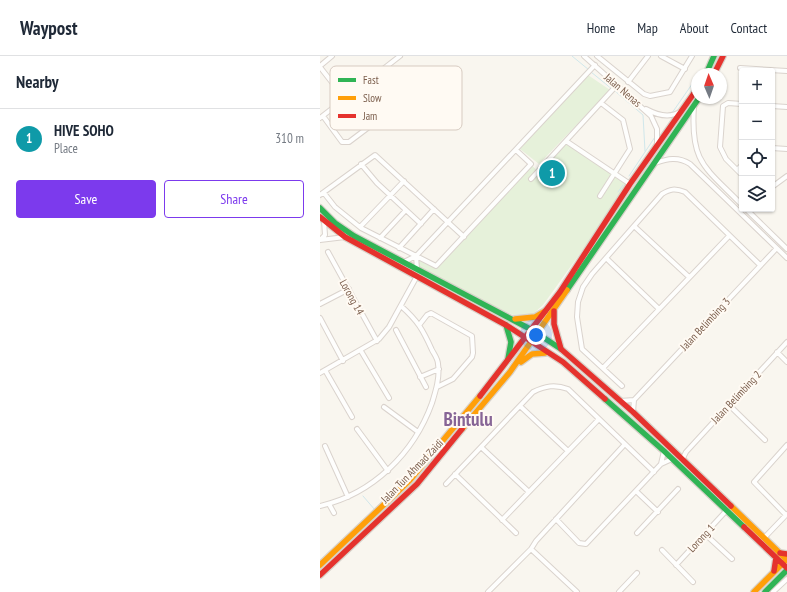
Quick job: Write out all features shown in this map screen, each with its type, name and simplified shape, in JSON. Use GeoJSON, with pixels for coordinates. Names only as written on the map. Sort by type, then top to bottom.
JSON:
{"type":"FeatureCollection","features":[{"type":"Feature","properties":{"kind":"main road"},"geometry":{"type":"LineString","coordinates":[[709,68],[714,56]]}},
{"type":"Feature","properties":{"kind":"main road"},"geometry":{"type":"LineString","coordinates":[[717,68],[723,56]]}},
{"type":"Feature","properties":{"kind":"main road","name":"Jalan Tun Ahmad Zaidi"},"geometry":{"type":"LineString","coordinates":[[320,565],[410,480],[450,434],[506,364],[548,308],[630,184],[691,98]]}},
{"type":"Feature","properties":{"kind":"main road"},"geometry":{"type":"LineString","coordinates":[[510,372],[694,105]]}},
{"type":"Feature","properties":{"kind":"main road"},"geometry":{"type":"LineString","coordinates":[[320,208],[334,223],[354,236],[507,316],[538,333],[561,349],[632,412],[764,538],[786,564]]}},
{"type":"Feature","properties":{"kind":"main road"},"geometry":{"type":"LineString","coordinates":[[322,219],[345,237],[506,325],[563,362],[664,451],[726,511],[778,555],[787,554]]}},
{"type":"Feature","properties":{"kind":"main road"},"geometry":{"type":"LineString","coordinates":[[507,316],[525,320],[535,317],[548,308]]}},
{"type":"Feature","properties":{"kind":"main road"},"geometry":{"type":"LineString","coordinates":[[555,308],[554,324],[561,349]]}},
{"type":"Feature","properties":{"kind":"main road"},"geometry":{"type":"LineString","coordinates":[[506,325],[511,336],[512,344],[506,364]]}},
{"type":"Feature","properties":{"kind":"main road"},"geometry":{"type":"LineString","coordinates":[[510,372],[526,357],[532,354],[541,352],[553,356]]}},
{"type":"Feature","properties":{"kind":"main road","name":"Jalan Tun Ahmad Zaidi"},"geometry":{"type":"LineString","coordinates":[[320,575],[417,484],[510,372]]}},
{"type":"Feature","properties":{"kind":"main road"},"geometry":{"type":"LineString","coordinates":[[774,573],[778,555]]}},
{"type":"Feature","properties":{"kind":"main road"},"geometry":{"type":"LineString","coordinates":[[754,592],[786,564]]}},
{"type":"Feature","properties":{"kind":"main road"},"geometry":{"type":"LineString","coordinates":[[765,592],[786,564]]}},
{"type":"Feature","properties":{"kind":"street"},"geometry":{"type":"LineString","coordinates":[[330,80],[320,66],[332,56]]}},
{"type":"Feature","properties":{"kind":"street"},"geometry":{"type":"LineString","coordinates":[[387,66],[400,56]]}},
{"type":"Feature","properties":{"kind":"street","name":"Jalan Nenas"},"geometry":{"type":"LineString","coordinates":[[584,56],[593,67],[604,73],[616,86],[654,114],[665,116],[678,113],[685,107]]}},
{"type":"Feature","properties":{"kind":"street"},"geometry":{"type":"LineString","coordinates":[[597,56],[646,95],[667,94],[670,92],[692,56]]}},
{"type":"Feature","properties":{"kind":"street"},"geometry":{"type":"LineString","coordinates":[[628,82],[648,56]]}},
{"type":"Feature","properties":{"kind":"street"},"geometry":{"type":"LineString","coordinates":[[661,56],[684,69]]}},
{"type":"Feature","properties":{"kind":"street"},"geometry":{"type":"LineString","coordinates":[[604,73],[609,66]]}},
{"type":"Feature","properties":{"kind":"street"},"geometry":{"type":"LineString","coordinates":[[404,262],[416,256],[593,67]]}},
{"type":"Feature","properties":{"kind":"street"},"geometry":{"type":"LineString","coordinates":[[775,70],[787,71]]}},
{"type":"Feature","properties":{"kind":"street"},"geometry":{"type":"LineString","coordinates":[[531,179],[616,86]]}},
{"type":"Feature","properties":{"kind":"street"},"geometry":{"type":"LineString","coordinates":[[600,196],[630,149],[623,120],[601,103]]}},
{"type":"Feature","properties":{"kind":"street"},"geometry":{"type":"LineString","coordinates":[[737,170],[726,159],[720,147],[723,106],[728,103],[739,104]]}},
{"type":"Feature","properties":{"kind":"street"},"geometry":{"type":"LineString","coordinates":[[694,105],[694,140],[702,164],[739,202]]}},
{"type":"Feature","properties":{"kind":"street"},"geometry":{"type":"LineString","coordinates":[[775,106],[787,107]]}},
{"type":"Feature","properties":{"kind":"street","name":"Jalan Nenas"},"geometry":{"type":"LineString","coordinates":[[644,108],[655,122],[658,138],[657,146]]}},
{"type":"Feature","properties":{"kind":"street"},"geometry":{"type":"LineString","coordinates":[[330,110],[322,117],[330,127]]}},
{"type":"Feature","properties":{"kind":"street"},"geometry":{"type":"LineString","coordinates":[[332,130],[342,142],[349,142],[365,130]]}},
{"type":"Feature","properties":{"kind":"street"},"geometry":{"type":"LineString","coordinates":[[566,141],[630,184]]}},
{"type":"Feature","properties":{"kind":"street"},"geometry":{"type":"LineString","coordinates":[[775,148],[787,149]]}},
{"type":"Feature","properties":{"kind":"street"},"geometry":{"type":"LineString","coordinates":[[464,237],[376,156],[361,164],[322,194],[335,207],[360,227],[398,248],[436,266],[464,237],[531,164],[516,150]]}},
{"type":"Feature","properties":{"kind":"street"},"geometry":{"type":"LineString","coordinates":[[655,163],[677,158],[690,164],[787,258]]}},
{"type":"Feature","properties":{"kind":"street"},"geometry":{"type":"LineString","coordinates":[[361,164],[373,179],[421,224]]}},
{"type":"Feature","properties":{"kind":"street"},"geometry":{"type":"LineString","coordinates":[[775,185],[787,176]]}},
{"type":"Feature","properties":{"kind":"street"},"geometry":{"type":"LineString","coordinates":[[360,227],[404,181]]}},
{"type":"Feature","properties":{"kind":"street"},"geometry":{"type":"LineString","coordinates":[[622,386],[582,349],[577,317],[578,302],[583,287],[606,258],[662,194],[669,190],[677,189],[684,192],[728,236],[760,265]]}},
{"type":"Feature","properties":{"kind":"street"},"geometry":{"type":"LineString","coordinates":[[398,248],[434,209]]}},
{"type":"Feature","properties":{"kind":"street"},"geometry":{"type":"LineString","coordinates":[[380,238],[406,210]]}},
{"type":"Feature","properties":{"kind":"street"},"geometry":{"type":"LineString","coordinates":[[750,212],[787,249]]}},
{"type":"Feature","properties":{"kind":"street"},"geometry":{"type":"LineString","coordinates":[[320,240],[324,235],[322,219]]}},
{"type":"Feature","properties":{"kind":"street"},"geometry":{"type":"LineString","coordinates":[[634,226],[689,277]]}},
{"type":"Feature","properties":{"kind":"street"},"geometry":{"type":"LineString","coordinates":[[603,368],[728,236]]}},
{"type":"Feature","properties":{"kind":"street"},"geometry":{"type":"LineString","coordinates":[[320,240],[345,237]]}},
{"type":"Feature","properties":{"kind":"street","name":"Jalan Belimbing 3"},"geometry":{"type":"LineString","coordinates":[[634,400],[776,249]]}},
{"type":"Feature","properties":{"kind":"street","name":"Lorong 14"},"geometry":{"type":"LineString","coordinates":[[328,252],[377,341]]}},
{"type":"Feature","properties":{"kind":"street"},"geometry":{"type":"LineString","coordinates":[[416,256],[417,269]]}},
{"type":"Feature","properties":{"kind":"street"},"geometry":{"type":"LineString","coordinates":[[606,258],[659,309]]}},
{"type":"Feature","properties":{"kind":"street"},"geometry":{"type":"LineString","coordinates":[[320,373],[377,341],[389,327],[417,276]]}},
{"type":"Feature","properties":{"kind":"street"},"geometry":{"type":"LineString","coordinates":[[320,304],[349,289]]}},
{"type":"Feature","properties":{"kind":"street"},"geometry":{"type":"LineString","coordinates":[[320,506],[348,497],[370,485],[388,471],[418,432],[426,418],[437,386],[439,369],[438,362],[420,324],[401,306]]}},
{"type":"Feature","properties":{"kind":"street"},"geometry":{"type":"LineString","coordinates":[[420,324],[427,315],[431,313],[472,336],[472,357],[453,379],[437,386]]}},
{"type":"Feature","properties":{"kind":"street"},"geometry":{"type":"LineString","coordinates":[[320,318],[343,361]]}},
{"type":"Feature","properties":{"kind":"street"},"geometry":{"type":"LineString","coordinates":[[396,330],[426,387]]}},
{"type":"Feature","properties":{"kind":"street","name":"Jalan Belimbing 2"},"geometry":{"type":"LineString","coordinates":[[682,460],[686,452],[728,404],[787,342]]}},
{"type":"Feature","properties":{"kind":"street"},"geometry":{"type":"LineString","coordinates":[[361,350],[389,398]]}},
{"type":"Feature","properties":{"kind":"street"},"geometry":{"type":"LineString","coordinates":[[777,352],[787,362]]}},
{"type":"Feature","properties":{"kind":"street"},"geometry":{"type":"LineString","coordinates":[[420,377],[439,369]]}},
{"type":"Feature","properties":{"kind":"street"},"geometry":{"type":"LineString","coordinates":[[325,370],[352,417]]}},
{"type":"Feature","properties":{"kind":"street"},"geometry":{"type":"LineString","coordinates":[[446,484],[533,392],[540,388],[550,386],[560,386],[568,389],[654,472]]}},
{"type":"Feature","properties":{"kind":"street"},"geometry":{"type":"LineString","coordinates":[[620,401],[634,400],[632,412]]}},
{"type":"Feature","properties":{"kind":"street"},"geometry":{"type":"LineString","coordinates":[[728,404],[766,440]]}},
{"type":"Feature","properties":{"kind":"street"},"geometry":{"type":"LineString","coordinates":[[520,406],[568,451]]}},
{"type":"Feature","properties":{"kind":"street"},"geometry":{"type":"LineString","coordinates":[[384,407],[418,432]]}},
{"type":"Feature","properties":{"kind":"street"},"geometry":{"type":"LineString","coordinates":[[502,520],[599,419]]}},
{"type":"Feature","properties":{"kind":"street"},"geometry":{"type":"LineString","coordinates":[[357,429],[388,471]]}},
{"type":"Feature","properties":{"kind":"street"},"geometry":{"type":"LineString","coordinates":[[488,592],[531,549],[536,541],[625,444]]}},
{"type":"Feature","properties":{"kind":"street"},"geometry":{"type":"LineString","coordinates":[[325,446],[348,497]]}},
{"type":"Feature","properties":{"kind":"street"},"geometry":{"type":"LineString","coordinates":[[764,538],[786,515],[754,482],[787,446]]}},
{"type":"Feature","properties":{"kind":"street"},"geometry":{"type":"LineString","coordinates":[[482,447],[529,492]]}},
{"type":"Feature","properties":{"kind":"street"},"geometry":{"type":"LineString","coordinates":[[661,464],[664,451]]}},
{"type":"Feature","properties":{"kind":"street"},"geometry":{"type":"LineString","coordinates":[[676,454],[686,452]]}},
{"type":"Feature","properties":{"kind":"street"},"geometry":{"type":"LineString","coordinates":[[556,519],[580,543],[586,544],[661,464],[672,459]]}},
{"type":"Feature","properties":{"kind":"street"},"geometry":{"type":"LineString","coordinates":[[455,474],[516,533]]}},
{"type":"Feature","properties":{"kind":"street"},"geometry":{"type":"LineString","coordinates":[[637,533],[678,490]]}},
{"type":"Feature","properties":{"kind":"street"},"geometry":{"type":"LineString","coordinates":[[636,491],[658,512]]}},
{"type":"Feature","properties":{"kind":"street"},"geometry":{"type":"LineString","coordinates":[[329,504],[334,513]]}},
{"type":"Feature","properties":{"kind":"street","name":"Lorong 1"},"geometry":{"type":"LineString","coordinates":[[676,565],[726,511]]}},
{"type":"Feature","properties":{"kind":"street"},"geometry":{"type":"LineString","coordinates":[[705,534],[732,559]]}},
{"type":"Feature","properties":{"kind":"street"},"geometry":{"type":"LineString","coordinates":[[531,549],[577,592]]}},
{"type":"Feature","properties":{"kind":"street"},"geometry":{"type":"LineString","coordinates":[[662,550],[693,582]]}},
{"type":"Feature","properties":{"kind":"street"},"geometry":{"type":"LineString","coordinates":[[618,592],[637,573]]}},
{"type":"Feature","properties":{"kind":"street"},"geometry":{"type":"LineString","coordinates":[[773,592],[787,579]]}},
{"type":"Feature","properties":{"kind":"green space"},"geometry":{"type":"Polygon","coordinates":[[[588,75],[610,90],[539,164],[520,149],[588,75]]]}},
{"type":"Feature","properties":{"kind":"green space"},"geometry":{"type":"Polygon","coordinates":[[[566,141],[630,184],[543,305],[533,314],[513,315],[417,269],[416,256],[434,266],[531,164],[537,171],[566,141]]]}},
{"type":"Feature","properties":{"kind":"waterway"},"geometry":{"type":"LineString","coordinates":[[572,56],[589,70]]}},
{"type":"Feature","properties":{"kind":"waterway"},"geometry":{"type":"LineString","coordinates":[[591,72],[612,89]]}},
{"type":"Feature","properties":{"kind":"waterway"},"geometry":{"type":"LineString","coordinates":[[672,113],[691,86]]}},
{"type":"Feature","properties":{"kind":"waterway"},"geometry":{"type":"LineString","coordinates":[[615,91],[643,115],[645,151]]}},
{"type":"Feature","properties":{"kind":"waterway"},"geometry":{"type":"LineString","coordinates":[[629,176],[655,137]]}},
{"type":"Feature","properties":{"kind":"waterway"},"geometry":{"type":"LineString","coordinates":[[618,192],[623,185]]}},
{"type":"Feature","properties":{"kind":"waterway"},"geometry":{"type":"LineString","coordinates":[[363,496],[375,510]]}},
{"type":"Feature","properties":{"kind":"traffic: fast"},"geometry":{"type":"LineString","coordinates":[[709,68],[714,56]]}},
{"type":"Feature","properties":{"kind":"traffic: fast"},"geometry":{"type":"LineString","coordinates":[[567,290],[695,104]]}},
{"type":"Feature","properties":{"kind":"traffic: fast"},"geometry":{"type":"LineString","coordinates":[[320,208],[335,223],[354,236],[532,330],[561,349]]}},
{"type":"Feature","properties":{"kind":"traffic: fast"},"geometry":{"type":"LineString","coordinates":[[506,325],[511,342],[508,359]]}},
{"type":"Feature","properties":{"kind":"traffic: fast"},"geometry":{"type":"LineString","coordinates":[[605,399],[664,451],[744,527]]}},
{"type":"Feature","properties":{"kind":"traffic: fast"},"geometry":{"type":"LineString","coordinates":[[765,592],[787,570]]}},
{"type":"Feature","properties":{"kind":"traffic: slow"},"geometry":{"type":"LineString","coordinates":[[462,429],[510,372],[567,290]]}},
{"type":"Feature","properties":{"kind":"traffic: slow"},"geometry":{"type":"LineString","coordinates":[[515,319],[535,317],[545,311]]}},
{"type":"Feature","properties":{"kind":"traffic: slow"},"geometry":{"type":"LineString","coordinates":[[521,362],[532,354],[545,353]]}},
{"type":"Feature","properties":{"kind":"traffic: slow"},"geometry":{"type":"LineString","coordinates":[[320,565],[410,480],[480,396]]}},
{"type":"Feature","properties":{"kind":"traffic: slow"},"geometry":{"type":"LineString","coordinates":[[731,506],[787,560]]}},
{"type":"Feature","properties":{"kind":"traffic: slow"},"geometry":{"type":"LineString","coordinates":[[754,592],[787,559]]}},
{"type":"Feature","properties":{"kind":"traffic: jam"},"geometry":{"type":"LineString","coordinates":[[717,68],[723,56]]}},
{"type":"Feature","properties":{"kind":"traffic: jam"},"geometry":{"type":"LineString","coordinates":[[480,396],[560,292],[630,184],[691,98]]}},
{"type":"Feature","properties":{"kind":"traffic: jam"},"geometry":{"type":"LineString","coordinates":[[320,217],[345,237],[506,325],[563,362],[605,399]]}},
{"type":"Feature","properties":{"kind":"traffic: jam"},"geometry":{"type":"LineString","coordinates":[[554,311],[554,324],[561,349]]}},
{"type":"Feature","properties":{"kind":"traffic: jam"},"geometry":{"type":"LineString","coordinates":[[561,349],[633,412],[731,506]]}},
{"type":"Feature","properties":{"kind":"traffic: jam"},"geometry":{"type":"LineString","coordinates":[[320,575],[417,484],[462,429]]}},
{"type":"Feature","properties":{"kind":"traffic: jam"},"geometry":{"type":"LineString","coordinates":[[744,527],[787,568]]}},
{"type":"Feature","properties":{"kind":"traffic: jam"},"geometry":{"type":"LineString","coordinates":[[780,553],[787,554]]}},
{"type":"Feature","properties":{"kind":"traffic: jam"},"geometry":{"type":"LineString","coordinates":[[774,571],[776,558]]}},
{"type":"Feature","properties":{"kind":"place","name":"HIVE SOHO"},"geometry":{"type":"Point","coordinates":[552,173]}},
{"type":"Feature","properties":{"kind":"district","name":"Bintulu"},"geometry":{"type":"Point","coordinates":[468,419]}}]}
